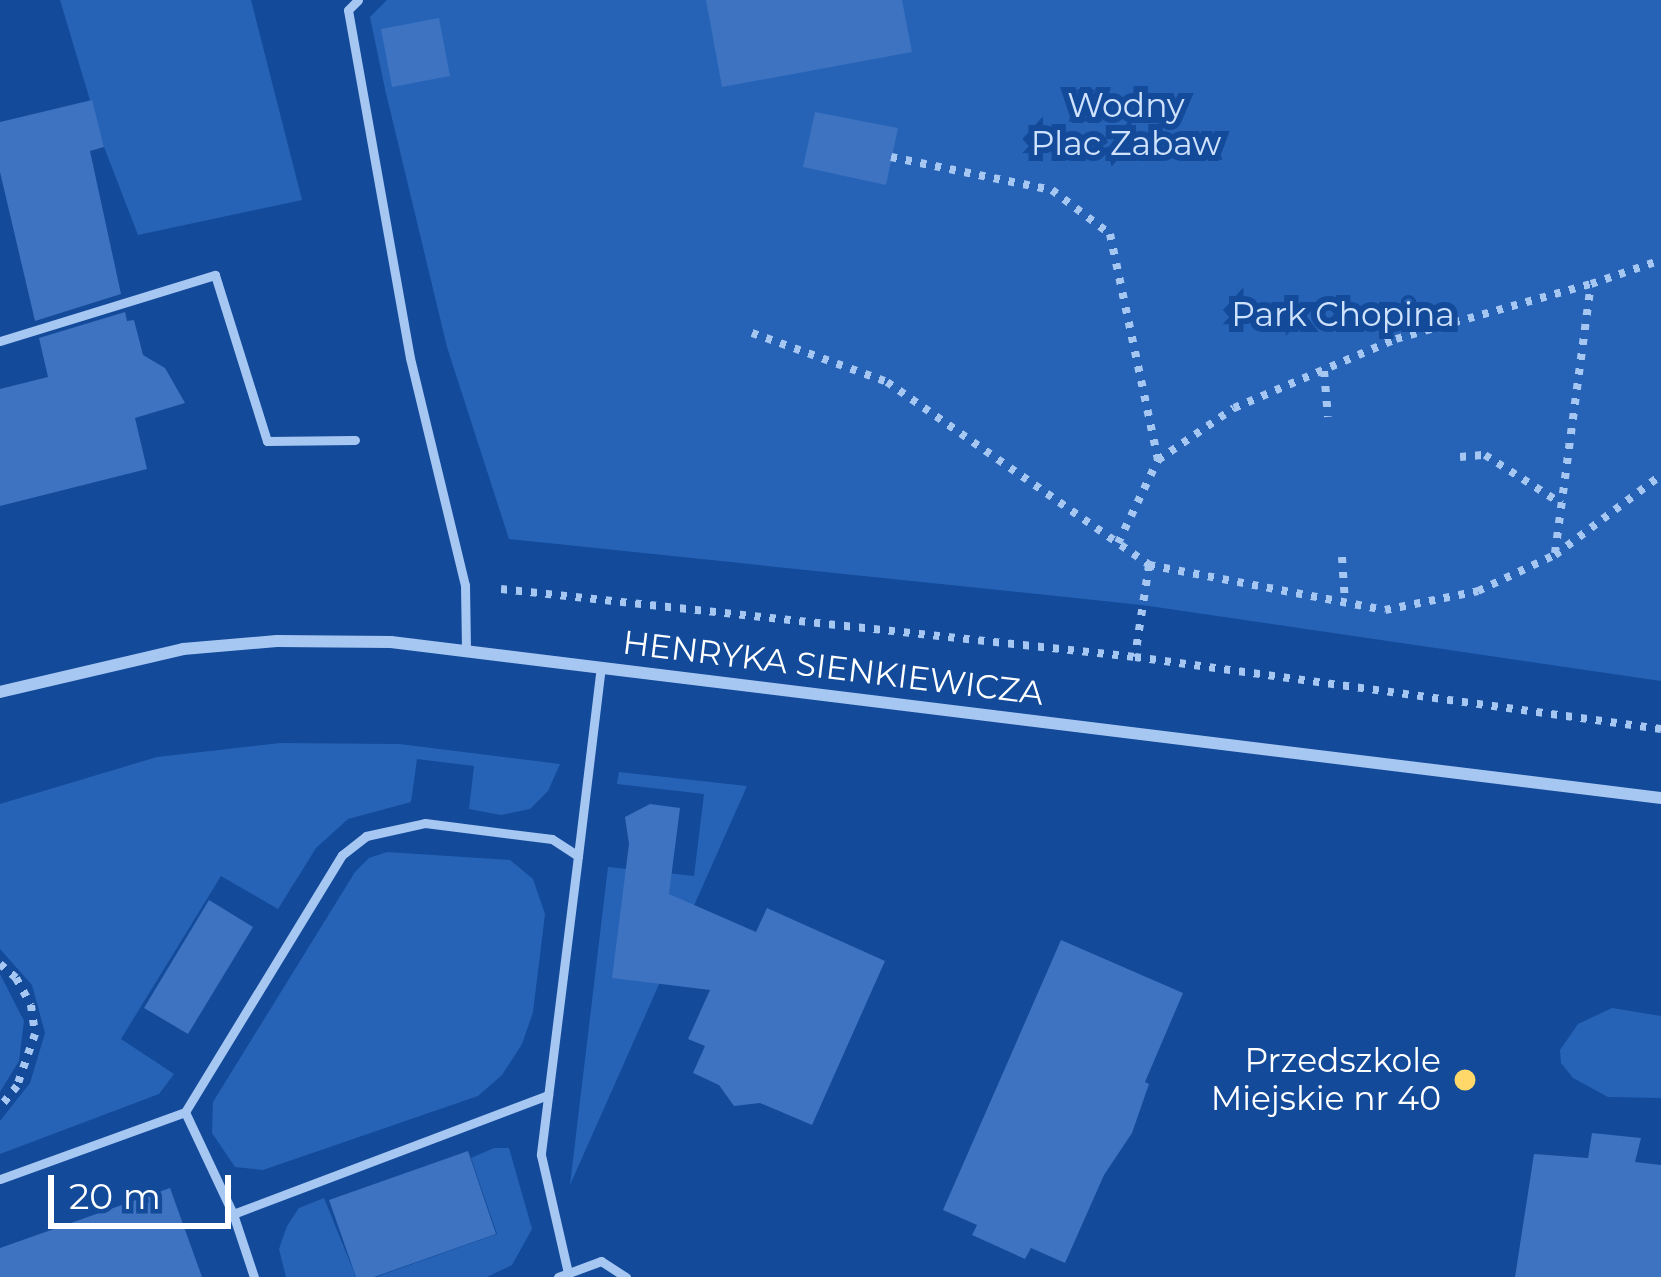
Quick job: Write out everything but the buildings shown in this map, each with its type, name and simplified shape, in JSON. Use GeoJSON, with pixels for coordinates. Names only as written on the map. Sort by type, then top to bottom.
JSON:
{"type":"FeatureCollection","features":[{"type":"Feature","properties":{"kind":"street","name":"HENRYKA SIENKIEWICZA"},"geometry":{"type":"LineString","coordinates":[[0,692],[183,649],[277,640],[466,647],[1661,798]]}},
{"type":"Feature","properties":{"kind":"lane"},"geometry":{"type":"LineString","coordinates":[[358,0],[348,10],[406,335],[464,586],[466,647]]}},
{"type":"Feature","properties":{"kind":"lane"},"geometry":{"type":"LineString","coordinates":[[0,341],[215,275],[267,441],[355,440]]}},
{"type":"Feature","properties":{"kind":"lane"},"geometry":{"type":"LineString","coordinates":[[601,667],[541,1155],[563,1275],[601,1261],[626,1277]]}},
{"type":"Feature","properties":{"kind":"lane"},"geometry":{"type":"LineString","coordinates":[[0,1179],[185,1112],[342,855],[366,836],[425,823],[552,839],[578,856]]}},
{"type":"Feature","properties":{"kind":"lane"},"geometry":{"type":"LineString","coordinates":[[233,1214],[548,1095]]}},
{"type":"Feature","properties":{"kind":"lane"},"geometry":{"type":"LineString","coordinates":[[185,1112],[233,1214],[254,1277]]}},
{"type":"Feature","properties":{"kind":"path"},"geometry":{"type":"LineString","coordinates":[[892,157],[1052,190],[1110,233],[1159,460]]}},
{"type":"Feature","properties":{"kind":"path"},"geometry":{"type":"LineString","coordinates":[[1118,543],[1159,460],[1234,409],[1396,339],[1661,260]]}},
{"type":"Feature","properties":{"kind":"path"},"geometry":{"type":"LineString","coordinates":[[1555,555],[1592,284]]}},
{"type":"Feature","properties":{"kind":"path"},"geometry":{"type":"LineString","coordinates":[[752,333],[887,382],[1148,565],[1385,610],[1478,591],[1555,555],[1661,475]]}},
{"type":"Feature","properties":{"kind":"path"},"geometry":{"type":"LineString","coordinates":[[1324,370],[1328,417]]}},
{"type":"Feature","properties":{"kind":"path"},"geometry":{"type":"LineString","coordinates":[[1460,457],[1485,454],[1562,504]]}},
{"type":"Feature","properties":{"kind":"path"},"geometry":{"type":"LineString","coordinates":[[1342,557],[1345,602]]}},
{"type":"Feature","properties":{"kind":"path"},"geometry":{"type":"LineString","coordinates":[[1135,657],[1148,565]]}},
{"type":"Feature","properties":{"kind":"path"},"geometry":{"type":"LineString","coordinates":[[464,586],[1135,657],[1661,729]]}},
{"type":"Feature","properties":{"kind":"path"},"geometry":{"type":"LineString","coordinates":[[0,964],[16,978],[31,1005],[35,1034],[17,1086],[0,1107]]}},
{"type":"Feature","properties":{"kind":"green space"},"geometry":{"type":"Polygon","coordinates":[[[60,0],[251,0],[302,200],[138,235],[104,147],[60,0]]]}},
{"type":"Feature","properties":{"kind":"green space","name":"Park Chopina"},"geometry":{"type":"Polygon","coordinates":[[[387,0],[1661,0],[1661,681],[1142,605],[509,539],[447,347],[385,89],[370,17],[387,0]]]}},
{"type":"Feature","properties":{"kind":"green space"},"geometry":{"type":"Polygon","coordinates":[[[280,743],[399,744],[560,764],[548,791],[530,809],[501,815],[469,809],[474,766],[417,759],[411,802],[348,819],[316,848],[278,909],[221,876],[121,1039],[174,1074],[159,1094],[0,1154],[0,1121],[30,1083],[45,1033],[32,985],[0,949],[0,804],[157,757],[280,743]]]}},
{"type":"Feature","properties":{"kind":"green space"},"geometry":{"type":"Polygon","coordinates":[[[619,772],[747,786],[570,1185],[608,867],[694,876],[704,794],[617,784],[619,772]]]}},
{"type":"Feature","properties":{"kind":"green space"},"geometry":{"type":"Polygon","coordinates":[[[387,852],[510,860],[533,879],[545,914],[533,1012],[522,1044],[502,1075],[478,1096],[263,1170],[235,1167],[212,1133],[213,1102],[355,872],[369,858],[387,852]]]}},
{"type":"Feature","properties":{"kind":"green space"},"geometry":{"type":"Polygon","coordinates":[[[0,974],[24,1021],[19,1061],[0,1092],[0,974]]]}},
{"type":"Feature","properties":{"kind":"green space"},"geometry":{"type":"Polygon","coordinates":[[[1612,1008],[1661,1016],[1661,1098],[1608,1097],[1573,1078],[1561,1063],[1560,1050],[1578,1024],[1612,1008]]]}},
{"type":"Feature","properties":{"kind":"green space"},"geometry":{"type":"Polygon","coordinates":[[[494,1148],[509,1148],[532,1229],[512,1265],[487,1277],[376,1277],[497,1234],[471,1158],[494,1148]]]}},
{"type":"Feature","properties":{"kind":"green space"},"geometry":{"type":"Polygon","coordinates":[[[324,1198],[356,1277],[286,1277],[279,1249],[287,1226],[299,1208],[324,1198]]]}},
{"type":"Feature","properties":{"kind":"place","name":"Przedszkole Miejskie nr 40"},"geometry":{"type":"Point","coordinates":[1465,1080]}},
{"type":"Feature","properties":{"kind":"park label","name":"Wodny Plac Zabaw"},"geometry":{"type":"Point","coordinates":[1126,125]}}]}
